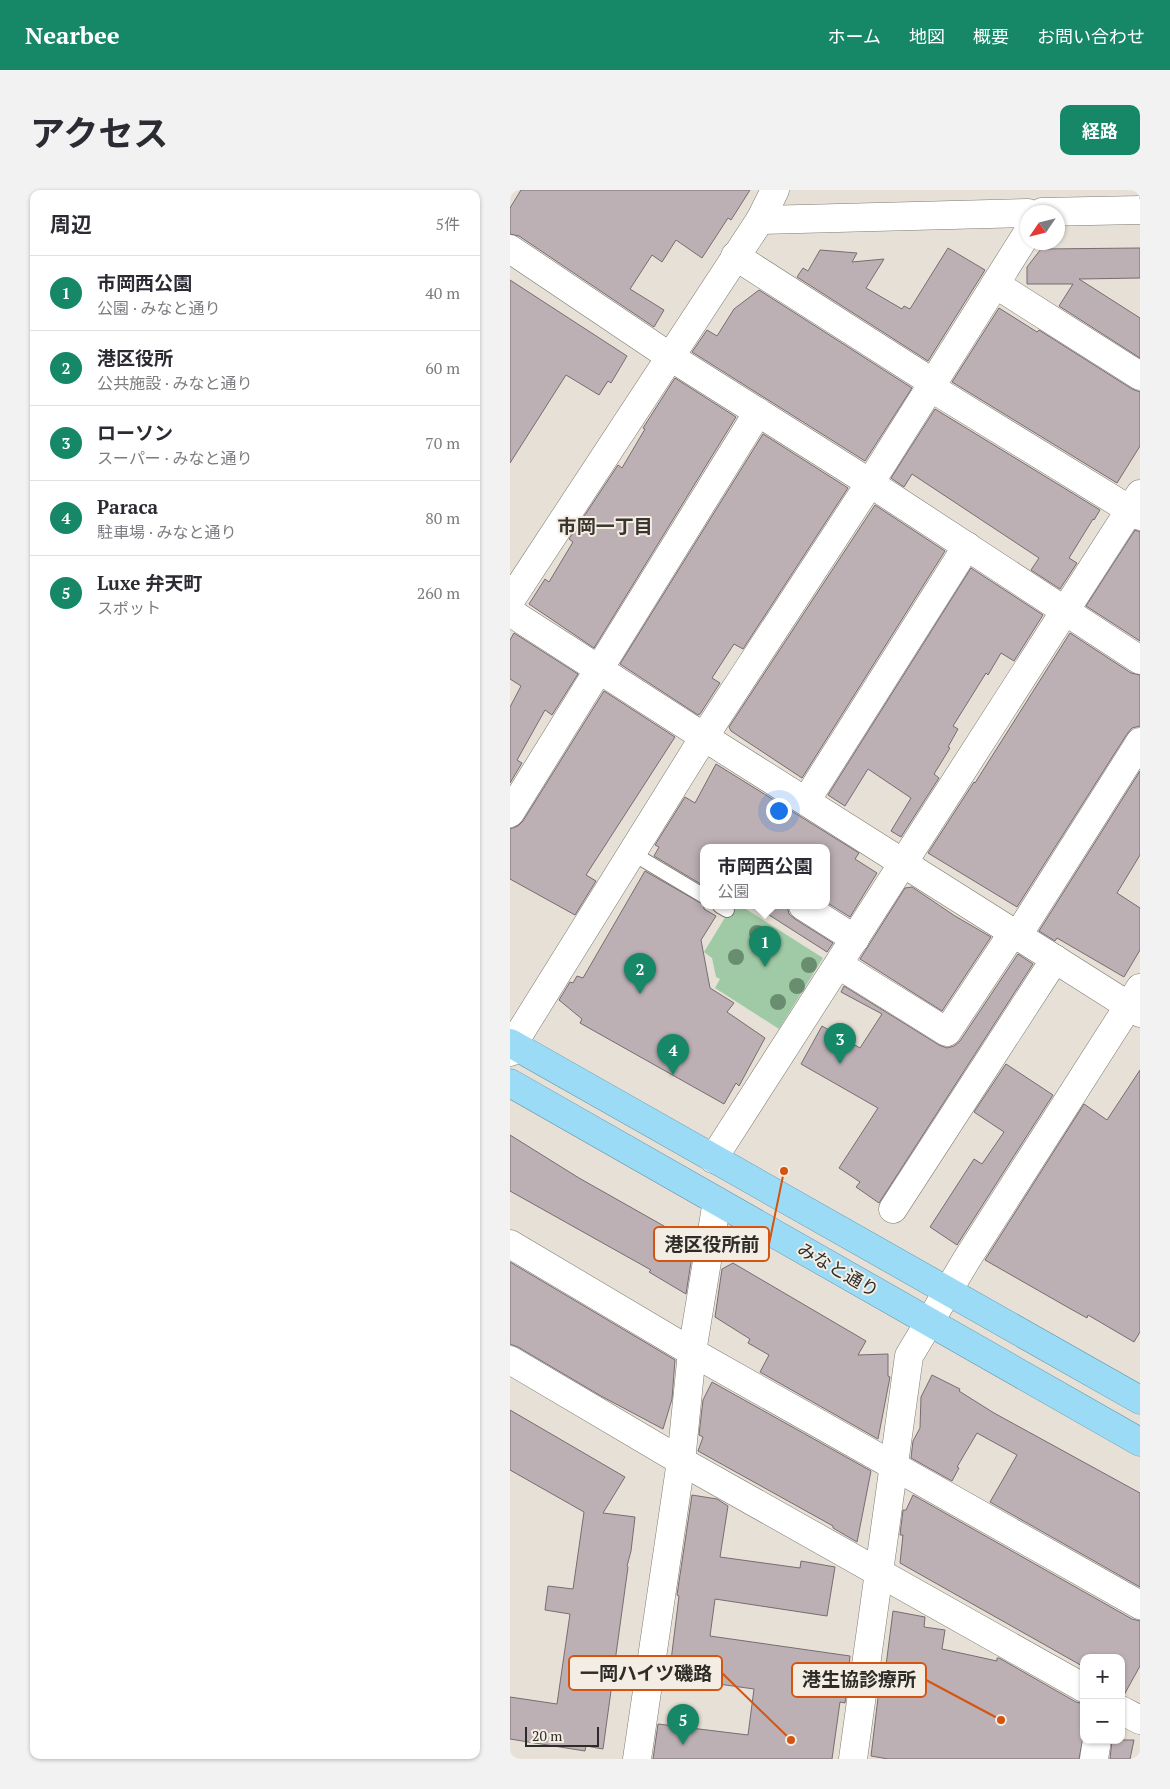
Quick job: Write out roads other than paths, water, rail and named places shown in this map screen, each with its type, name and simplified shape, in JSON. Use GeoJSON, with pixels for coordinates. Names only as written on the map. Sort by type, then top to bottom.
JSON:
{"type":"FeatureCollection","features":[{"type":"Feature","properties":{"kind":"highway","name":"みなと通り"},"geometry":{"type":"LineString","coordinates":[[511,1047],[1140,1400]]}},
{"type":"Feature","properties":{"kind":"highway","name":"みなと通り"},"geometry":{"type":"LineString","coordinates":[[510,1082],[1140,1442]]}},
{"type":"Feature","properties":{"kind":"street"},"geometry":{"type":"LineString","coordinates":[[510,601],[760,220],[772,191]]}},
{"type":"Feature","properties":{"kind":"street"},"geometry":{"type":"LineString","coordinates":[[1065,212],[1140,210]]}},
{"type":"Feature","properties":{"kind":"street"},"geometry":{"type":"LineString","coordinates":[[760,220],[1020,213]]}},
{"type":"Feature","properties":{"kind":"street"},"geometry":{"type":"LineString","coordinates":[[511,1047],[704,737],[870,483],[1020,245]]}},
{"type":"Feature","properties":{"kind":"street"},"geometry":{"type":"LineString","coordinates":[[510,249],[669,356],[870,483],[1064,612],[1140,660]]}},
{"type":"Feature","properties":{"kind":"street"},"geometry":{"type":"LineString","coordinates":[[713,1159],[1064,612],[1137,507],[930,387],[924,377],[735,256]]}},
{"type":"Feature","properties":{"kind":"street"},"geometry":{"type":"LineString","coordinates":[[995,284],[1140,376]]}},
{"type":"Feature","properties":{"kind":"street"},"geometry":{"type":"LineString","coordinates":[[510,813],[758,412]]}},
{"type":"Feature","properties":{"kind":"street"},"geometry":{"type":"LineString","coordinates":[[806,801],[967,546]]}},
{"type":"Feature","properties":{"kind":"street"},"geometry":{"type":"LineString","coordinates":[[510,612],[1055,959],[1136,1002],[928,1322],[909,1356],[853,1759]]}},
{"type":"Feature","properties":{"kind":"street"},"geometry":{"type":"LineString","coordinates":[[839,965],[947,1032],[1008,940],[1018,935],[1140,742]]}},
{"type":"Feature","properties":{"kind":"street"},"geometry":{"type":"LineString","coordinates":[[808,909],[855,939]]}},
{"type":"Feature","properties":{"kind":"street"},"geometry":{"type":"LineString","coordinates":[[893,1209],[1055,959]]}},
{"type":"Feature","properties":{"kind":"street"},"geometry":{"type":"LineString","coordinates":[[638,1759],[681,1461],[692,1352],[717,1201]]}},
{"type":"Feature","properties":{"kind":"street"},"geometry":{"type":"LineString","coordinates":[[510,1244],[692,1352],[1140,1605]]}},
{"type":"Feature","properties":{"kind":"street"},"geometry":{"type":"LineString","coordinates":[[510,1360],[681,1461],[1080,1686]]}},
{"type":"Feature","properties":{"kind":"street"},"geometry":{"type":"LineString","coordinates":[[1125,1712],[1140,1720]]}},
{"type":"Feature","properties":{"kind":"street"},"geometry":{"type":"LineString","coordinates":[[1094,1759],[1096,1744]]}},
{"type":"Feature","properties":{"kind":"lane"},"geometry":{"type":"LineString","coordinates":[[632,853],[700,894]]}},
{"type":"Feature","properties":{"kind":"place","name":"市岡西公園"},"geometry":{"type":"Point","coordinates":[765,967]}},
{"type":"Feature","properties":{"kind":"place","name":"港区役所"},"geometry":{"type":"Point","coordinates":[640,994]}},
{"type":"Feature","properties":{"kind":"place","name":"ローソン"},"geometry":{"type":"Point","coordinates":[840,1064]}},
{"type":"Feature","properties":{"kind":"place","name":"Paraca"},"geometry":{"type":"Point","coordinates":[673,1075]}},
{"type":"Feature","properties":{"kind":"place","name":"港区役所前"},"geometry":{"type":"Point","coordinates":[784,1171]}},
{"type":"Feature","properties":{"kind":"place","name":"港生協診療所"},"geometry":{"type":"Point","coordinates":[1001,1720]}},
{"type":"Feature","properties":{"kind":"place","name":"一岡ハイツ磯路"},"geometry":{"type":"Point","coordinates":[791,1740]}},
{"type":"Feature","properties":{"kind":"place","name":"Luxe 弁天町"},"geometry":{"type":"Point","coordinates":[683,1745]}},
{"type":"Feature","properties":{"kind":"district","name":"市岡一丁目"},"geometry":{"type":"Point","coordinates":[605,526]}}]}
